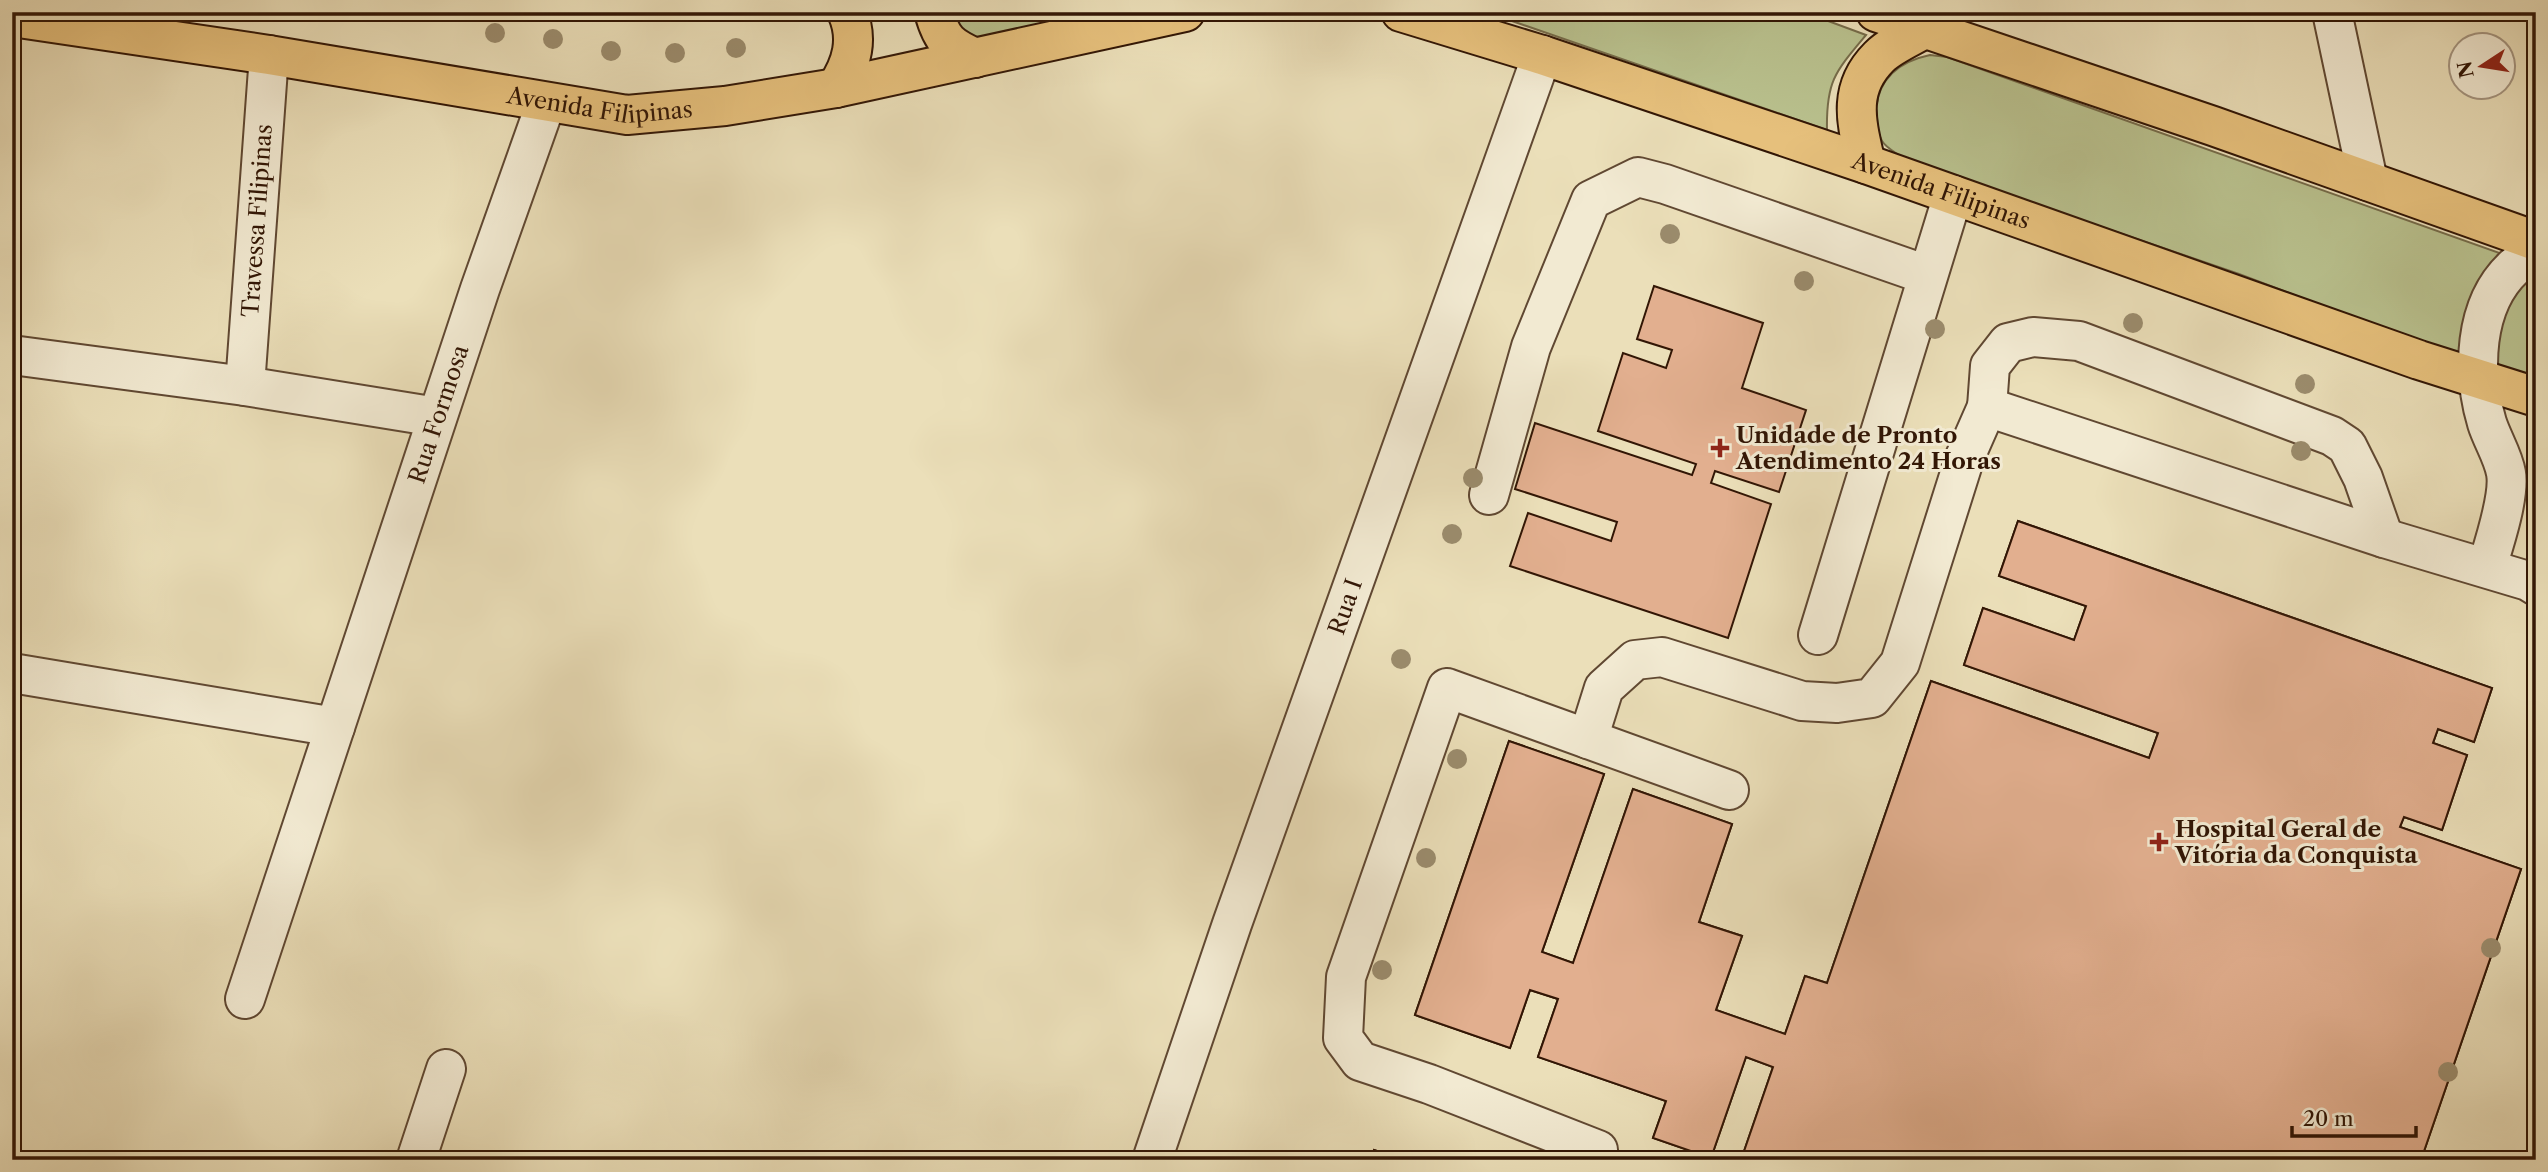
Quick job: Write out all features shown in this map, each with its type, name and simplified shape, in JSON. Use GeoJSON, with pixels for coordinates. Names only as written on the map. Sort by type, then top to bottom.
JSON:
{"type":"FeatureCollection","features":[{"type":"Feature","properties":{"kind":"main road"},"geometry":{"type":"LineString","coordinates":[[836,88],[848,71],[855,38],[847,12]]}},
{"type":"Feature","properties":{"kind":"main road"},"geometry":{"type":"LineString","coordinates":[[934,12],[939,31],[951,47],[975,58]]}},
{"type":"Feature","properties":{"kind":"main road","name":"Avenida Filipinas"},"geometry":{"type":"LineString","coordinates":[[12,17],[269,55],[627,115],[725,106],[836,88],[1185,12]]}},
{"type":"Feature","properties":{"kind":"main road","name":"Avenida Filipinas"},"geometry":{"type":"LineString","coordinates":[[1401,12],[1542,55],[1866,164],[2419,360],[2536,397]]}},
{"type":"Feature","properties":{"kind":"main road"},"geometry":{"type":"LineString","coordinates":[[1876,12],[2368,181],[2536,242]]}},
{"type":"Feature","properties":{"kind":"main road"},"geometry":{"type":"LineString","coordinates":[[1866,164],[1856,118],[1860,80],[1881,56],[1926,28]]}},
{"type":"Feature","properties":{"kind":"street"},"geometry":{"type":"LineString","coordinates":[[2332,12],[2368,181]]}},
{"type":"Feature","properties":{"kind":"street","name":"Travessa Filipinas"},"geometry":{"type":"LineString","coordinates":[[245,386],[269,55]]}},
{"type":"Feature","properties":{"kind":"street","name":"Rua I"},"geometry":{"type":"LineString","coordinates":[[1152,1160],[1241,898],[1542,55]]}},
{"type":"Feature","properties":{"kind":"street","name":"Rua Formosa"},"geometry":{"type":"LineString","coordinates":[[244,999],[546,103]]}},
{"type":"Feature","properties":{"kind":"street"},"geometry":{"type":"LineString","coordinates":[[1489,495],[1531,347],[1591,200],[1638,177],[1927,275]]}},
{"type":"Feature","properties":{"kind":"street"},"geometry":{"type":"LineString","coordinates":[[1818,635],[1953,195]]}},
{"type":"Feature","properties":{"kind":"street"},"geometry":{"type":"LineString","coordinates":[[2487,567],[2501,521],[2521,479],[2487,423],[2477,377],[2480,335],[2493,295],[2513,268],[2536,251]]}},
{"type":"Feature","properties":{"kind":"street"},"geometry":{"type":"LineString","coordinates":[[1588,739],[1604,688],[1635,660],[1662,657],[1802,701],[1837,704],[1872,698],[1900,663],[1965,457],[1987,408],[1990,366],[2008,343],[2033,337],[2080,341],[2332,436],[2347,446],[2363,478],[2384,538]]}},
{"type":"Feature","properties":{"kind":"street"},"geometry":{"type":"LineString","coordinates":[[12,355],[245,386],[438,417]]}},
{"type":"Feature","properties":{"kind":"street"},"geometry":{"type":"LineString","coordinates":[[1987,408],[2384,538],[2533,577]]}},
{"type":"Feature","properties":{"kind":"street"},"geometry":{"type":"LineString","coordinates":[[12,673],[335,727]]}},
{"type":"Feature","properties":{"kind":"street"},"geometry":{"type":"LineString","coordinates":[[1598,1150],[1429,1084],[1360,1061],[1343,1038],[1346,977],[1447,688],[1729,790]]}},
{"type":"Feature","properties":{"kind":"street"},"geometry":{"type":"LineString","coordinates":[[416,1160],[446,1069]]}},
{"type":"Feature","properties":{"kind":"green space"},"geometry":{"type":"Polygon","coordinates":[[[955,12],[1144,12],[973,45],[956,24],[955,12]]]}},
{"type":"Feature","properties":{"kind":"green space"},"geometry":{"type":"Polygon","coordinates":[[[1486,12],[1804,12],[1866,35],[1834,78],[1828,100],[1827,130],[1486,12]]]}},
{"type":"Feature","properties":{"kind":"green space"},"geometry":{"type":"Polygon","coordinates":[[[1930,55],[1947,57],[2536,266],[2536,386],[2239,274],[1904,159],[1886,146],[1880,137],[1876,117],[1878,98],[1893,72],[1910,61],[1930,55]]]}},
{"type":"Feature","properties":{"kind":"building","name":"Unidade de Pronto Atendimento 24 Horas"},"geometry":{"type":"Polygon","coordinates":[[[1654,286],[1763,323],[1742,388],[1806,410],[1779,492],[1715,471],[1711,483],[1771,504],[1728,638],[1510,566],[1528,513],[1611,541],[1617,522],[1515,489],[1535,423],[1692,475],[1696,464],[1598,431],[1623,353],[1666,368],[1672,350],[1637,339],[1654,286]]]}},
{"type":"Feature","properties":{"kind":"building","name":"Hospital Geral de Vitória da Conquista"},"geometry":{"type":"Polygon","coordinates":[[[2018,521],[2492,688],[2474,742],[2438,729],[2433,743],[2467,755],[2442,830],[2404,817],[2400,827],[2521,869],[2421,1160],[2192,1160],[2203,1127],[2138,1106],[2122,1158],[2127,1160],[2025,1160],[1999,1151],[1996,1160],[1881,1160],[1898,1112],[1878,1104],[1859,1160],[1741,1160],[1773,1067],[1746,1057],[1711,1158],[1653,1138],[1666,1101],[1538,1057],[1558,999],[1530,990],[1510,1048],[1415,1015],[1509,741],[1604,774],[1542,952],[1573,963],[1633,789],[1732,824],[1699,922],[1742,936],[1716,1010],[1785,1034],[1805,976],[1827,983],[1931,681],[2149,758],[2158,733],[1964,665],[1983,608],[2074,640],[2086,606],[1999,576],[2018,521]]]}},
{"type":"Feature","properties":{"kind":"building","name":"Hospital Geral de Vitória da Conquista"},"geometry":{"type":"Polygon","coordinates":[[[2018,521],[2492,688],[2474,742],[2438,729],[2433,743],[2467,755],[2442,830],[2404,817],[2400,827],[2521,869],[2421,1160],[1741,1160],[1773,1067],[1746,1057],[1711,1158],[1653,1138],[1666,1101],[1538,1057],[1558,999],[1530,990],[1510,1048],[1415,1015],[1509,741],[1604,774],[1542,952],[1573,963],[1633,789],[1732,824],[1699,922],[1742,936],[1716,1010],[1785,1034],[1805,976],[1827,983],[1931,681],[2149,758],[2158,733],[1964,665],[1983,608],[2074,640],[2086,606],[1999,576],[2018,521]]]}},
{"type":"Feature","properties":{"kind":"building"},"geometry":{"type":"Polygon","coordinates":[[[1374,1150],[1403,1160],[1370,1160],[1374,1150]]]}},
{"type":"Feature","properties":{"kind":"building"},"geometry":{"type":"Polygon","coordinates":[[[1374,1150],[1403,1160],[1370,1160],[1374,1150]]]}},
{"type":"Feature","properties":{"kind":"place","name":"Unidade de Pronto Atendimento 24 Horas"},"geometry":{"type":"Point","coordinates":[1720,448]}},
{"type":"Feature","properties":{"kind":"place","name":"Hospital Geral de Vitória da Conquista"},"geometry":{"type":"Point","coordinates":[2159,842]}}]}
